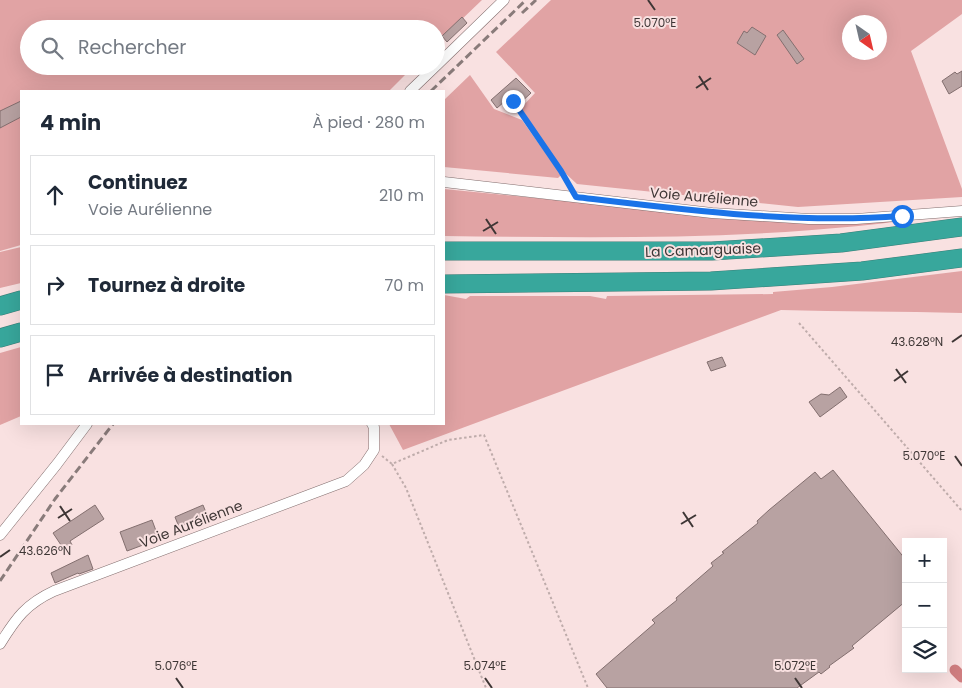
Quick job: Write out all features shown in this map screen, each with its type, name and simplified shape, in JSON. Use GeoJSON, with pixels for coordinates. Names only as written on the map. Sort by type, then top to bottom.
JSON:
{"type":"FeatureCollection","features":[{"type":"Feature","properties":{"kind":"highway","name":"La Camarguaise"},"geometry":{"type":"LineString","coordinates":[[445,251],[712,252],[841,243],[962,227]]}},
{"type":"Feature","properties":{"kind":"highway"},"geometry":{"type":"LineString","coordinates":[[445,284],[711,281],[862,272],[962,258]]}},
{"type":"Feature","properties":{"kind":"highway"},"geometry":{"type":"LineString","coordinates":[[0,306],[20,300]]}},
{"type":"Feature","properties":{"kind":"highway"},"geometry":{"type":"LineString","coordinates":[[0,338],[20,332]]}},
{"type":"Feature","properties":{"kind":"street"},"geometry":{"type":"LineString","coordinates":[[445,57],[504,0]]}},
{"type":"Feature","properties":{"kind":"street"},"geometry":{"type":"LineString","coordinates":[[411,90],[427,75]]}},
{"type":"Feature","properties":{"kind":"street","name":"Voie Aurélienne"},"geometry":{"type":"LineString","coordinates":[[445,182],[712,213],[856,219],[962,211]]}},
{"type":"Feature","properties":{"kind":"street"},"geometry":{"type":"LineString","coordinates":[[0,535],[86,425]]}},
{"type":"Feature","properties":{"kind":"street"},"geometry":{"type":"LineString","coordinates":[[373,425],[374,450]]}},
{"type":"Feature","properties":{"kind":"street","name":"Voie Aurélienne"},"geometry":{"type":"LineString","coordinates":[[0,644],[20,614],[37,599],[54,590],[346,481],[364,465],[374,450]]}},
{"type":"Feature","properties":{"kind":"path"},"geometry":{"type":"LineString","coordinates":[[513,101],[561,171],[576,197]]}},
{"type":"Feature","properties":{"kind":"path"},"geometry":{"type":"LineString","coordinates":[[799,323],[962,511]]}},
{"type":"Feature","properties":{"kind":"path"},"geometry":{"type":"LineString","coordinates":[[392,464],[448,440],[484,436],[588,688]]}},
{"type":"Feature","properties":{"kind":"path"},"geometry":{"type":"LineString","coordinates":[[374,450],[392,464],[406,488],[486,688]]}},
{"type":"Feature","properties":{"kind":"shaded area"},"geometry":{"type":"Polygon","coordinates":[[[0,0],[482,0],[445,35],[445,20],[20,20],[20,75],[405,75],[390,90],[20,90],[20,245],[0,251],[0,0]]]}},
{"type":"Feature","properties":{"kind":"shaded area"},"geometry":{"type":"Polygon","coordinates":[[[551,0],[962,0],[962,14],[911,51],[962,189],[962,197],[798,207],[577,184],[564,172],[521,108],[535,93],[496,52],[551,0]]]}},
{"type":"Feature","properties":{"kind":"shaded area"},"geometry":{"type":"Polygon","coordinates":[[[470,75],[494,109],[522,120],[561,175],[558,178],[445,167],[445,99],[470,75]]]}},
{"type":"Feature","properties":{"kind":"shaded area"},"geometry":{"type":"Polygon","coordinates":[[[445,189],[717,216],[950,214],[887,223],[761,233],[697,236],[445,236],[445,189]]]}},
{"type":"Feature","properties":{"kind":"shaded area"},"geometry":{"type":"Polygon","coordinates":[[[20,247],[20,283],[0,288],[0,252],[20,247]]]}},
{"type":"Feature","properties":{"kind":"shaded area"},"geometry":{"type":"Polygon","coordinates":[[[962,271],[962,313],[781,310],[403,450],[390,425],[445,425],[445,295],[466,299],[470,296],[590,296],[606,299],[607,296],[773,294],[773,292],[832,287],[962,271]]]}},
{"type":"Feature","properties":{"kind":"shaded area"},"geometry":{"type":"Polygon","coordinates":[[[20,347],[20,416],[0,425],[0,353],[20,347]]]}},
{"type":"Feature","properties":{"kind":"building"},"geometry":{"type":"Polygon","coordinates":[[[462,17],[467,23],[447,42],[445,33],[462,17]]]}},
{"type":"Feature","properties":{"kind":"building"},"geometry":{"type":"Polygon","coordinates":[[[752,27],[766,36],[755,55],[737,43],[744,31],[747,33],[752,27]]]}},
{"type":"Feature","properties":{"kind":"building"},"geometry":{"type":"Polygon","coordinates":[[[783,30],[804,59],[797,64],[777,35],[783,30]]]}},
{"type":"Feature","properties":{"kind":"building"},"geometry":{"type":"Polygon","coordinates":[[[962,71],[962,86],[949,94],[942,81],[955,72],[957,74],[962,71]]]}},
{"type":"Feature","properties":{"kind":"building"},"geometry":{"type":"Polygon","coordinates":[[[516,78],[531,93],[519,104],[512,95],[497,108],[491,100],[516,78]]]}},
{"type":"Feature","properties":{"kind":"building"},"geometry":{"type":"Polygon","coordinates":[[[20,101],[20,118],[0,128],[0,111],[20,101]]]}},
{"type":"Feature","properties":{"kind":"building"},"geometry":{"type":"Polygon","coordinates":[[[722,357],[726,366],[711,371],[707,362],[722,357]]]}},
{"type":"Feature","properties":{"kind":"building"},"geometry":{"type":"Polygon","coordinates":[[[840,387],[847,397],[820,417],[809,402],[821,394],[829,395],[840,387]]]}},
{"type":"Feature","properties":{"kind":"building"},"geometry":{"type":"Polygon","coordinates":[[[833,470],[902,555],[902,604],[852,646],[854,648],[821,674],[819,672],[797,688],[607,688],[596,674],[655,623],[652,620],[677,600],[676,598],[713,566],[711,563],[724,553],[722,552],[758,523],[757,521],[769,510],[815,472],[821,479],[833,470]]]}},
{"type":"Feature","properties":{"kind":"building"},"geometry":{"type":"Polygon","coordinates":[[[95,505],[104,519],[70,541],[72,545],[65,551],[53,533],[95,505]]]}},
{"type":"Feature","properties":{"kind":"building"},"geometry":{"type":"Polygon","coordinates":[[[203,505],[207,515],[179,527],[175,517],[203,505]]]}},
{"type":"Feature","properties":{"kind":"building"},"geometry":{"type":"Polygon","coordinates":[[[152,520],[159,539],[127,551],[120,532],[152,520]]]}},
{"type":"Feature","properties":{"kind":"building"},"geometry":{"type":"Polygon","coordinates":[[[88,555],[93,569],[55,583],[51,573],[88,555]]]}},
{"type":"Feature","properties":{"kind":"waterway"},"geometry":{"type":"LineString","coordinates":[[955,670],[962,677]]}},
{"type":"Feature","properties":{"kind":"railway"},"geometry":{"type":"LineString","coordinates":[[432,90],[526,0]]}},
{"type":"Feature","properties":{"kind":"railway"},"geometry":{"type":"LineString","coordinates":[[522,13],[536,0]]}},
{"type":"Feature","properties":{"kind":"railway"},"geometry":{"type":"LineString","coordinates":[[0,581],[55,499],[112,425]]}},
{"type":"Feature","properties":{"kind":"route"},"geometry":{"type":"LineString","coordinates":[[513,101],[561,171],[576,197],[712,213],[856,219],[902,216]]}}]}
